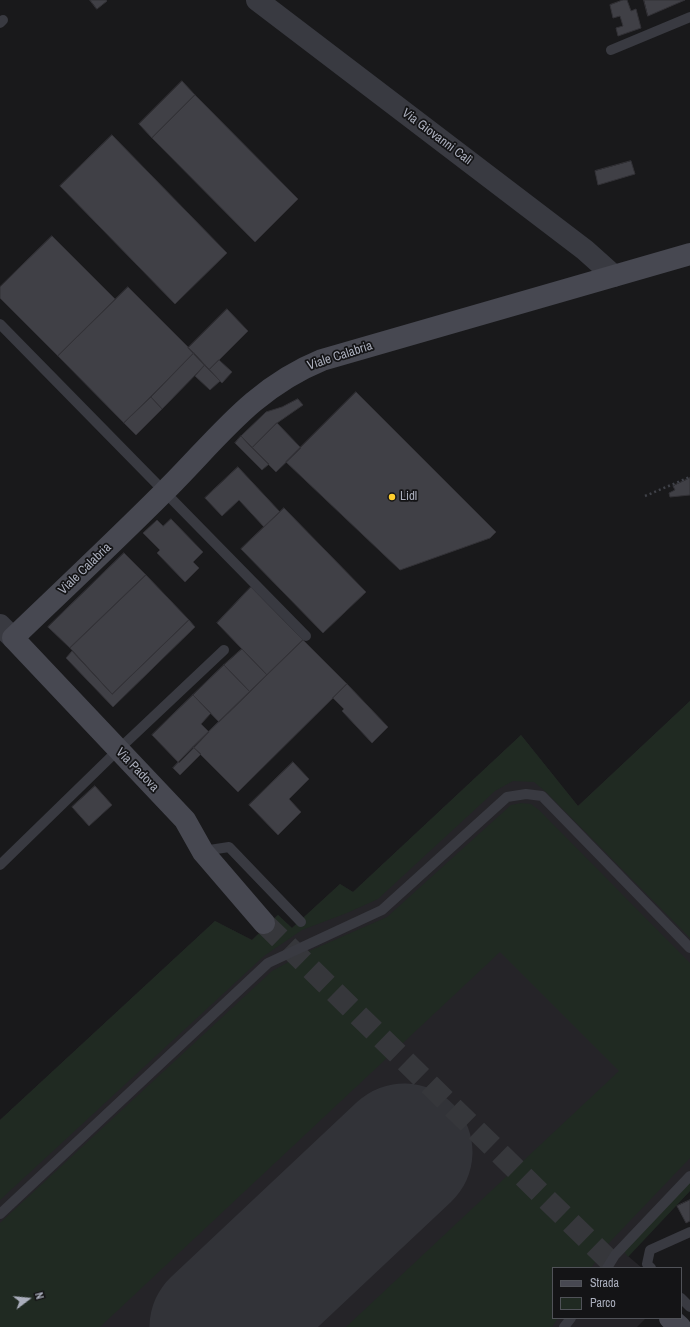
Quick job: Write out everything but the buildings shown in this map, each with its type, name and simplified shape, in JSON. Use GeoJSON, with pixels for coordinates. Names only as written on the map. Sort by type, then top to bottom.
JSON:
{"type":"FeatureCollection","features":[{"type":"Feature","properties":{"kind":"main road","name":"Viale Calabria"},"geometry":{"type":"LineString","coordinates":[[4,630],[164,492],[248,405],[277,382],[302,368],[322,360],[690,254]]}},
{"type":"Feature","properties":{"kind":"main road","name":"Via Padova"},"geometry":{"type":"LineString","coordinates":[[4,630],[185,820],[203,852],[264,923]]}},
{"type":"Feature","properties":{"kind":"main road"},"geometry":{"type":"LineString","coordinates":[[671,1319],[680,1327]]}},
{"type":"Feature","properties":{"kind":"street","name":"Via Giovanni Calì"},"geometry":{"type":"LineString","coordinates":[[257,0],[585,250],[614,276]]}},
{"type":"Feature","properties":{"kind":"lane"},"geometry":{"type":"LineString","coordinates":[[611,50],[690,17]]}},
{"type":"Feature","properties":{"kind":"lane"},"geometry":{"type":"LineString","coordinates":[[0,324],[306,636]]}},
{"type":"Feature","properties":{"kind":"lane"},"geometry":{"type":"LineString","coordinates":[[0,865],[118,750],[224,650]]}},
{"type":"Feature","properties":{"kind":"lane"},"geometry":{"type":"LineString","coordinates":[[0,1214],[268,963],[382,910],[507,797],[526,794],[542,796],[690,948]]}},
{"type":"Feature","properties":{"kind":"lane"},"geometry":{"type":"LineString","coordinates":[[203,852],[229,847],[302,922]]}},
{"type":"Feature","properties":{"kind":"lane"},"geometry":{"type":"LineString","coordinates":[[608,1267],[615,1255],[690,1176]]}},
{"type":"Feature","properties":{"kind":"lane"},"geometry":{"type":"LineString","coordinates":[[650,1267],[647,1264],[650,1250],[690,1232]]}},
{"type":"Feature","properties":{"kind":"lane"},"geometry":{"type":"LineString","coordinates":[[682,1299],[690,1307]]}},
{"type":"Feature","properties":{"kind":"lane"},"geometry":{"type":"LineString","coordinates":[[564,1327],[570,1319]]}},
{"type":"Feature","properties":{"kind":"path"},"geometry":{"type":"LineString","coordinates":[[645,496],[690,477]]}},
{"type":"Feature","properties":{"kind":"shaded area"},"geometry":{"type":"Polygon","coordinates":[[[690,701],[690,1191],[628,1256],[641,1267],[552,1267],[552,1319],[645,1319],[637,1327],[0,1327],[0,1120],[215,921],[252,940],[278,915],[292,928],[340,884],[353,892],[521,735],[578,806],[690,701]]]}},
{"type":"Feature","properties":{"kind":"green space"},"geometry":{"type":"Polygon","coordinates":[[[690,701],[690,938],[546,792],[534,782],[513,781],[495,791],[378,899],[347,913],[302,930],[264,956],[0,1200],[0,1120],[215,921],[252,940],[278,915],[292,928],[340,884],[353,892],[521,735],[578,806],[690,701]]]}},
{"type":"Feature","properties":{"kind":"green space"},"geometry":{"type":"Polygon","coordinates":[[[521,803],[531,804],[539,810],[690,963],[690,1158],[608,1244],[592,1267],[552,1267],[552,1319],[557,1319],[552,1327],[346,1327],[619,1071],[500,952],[100,1327],[0,1327],[0,1223],[272,971],[307,952],[387,917],[511,805],[521,803]]]}},
{"type":"Feature","properties":{"kind":"green space"},"geometry":{"type":"Polygon","coordinates":[[[690,1182],[690,1191],[628,1257],[623,1250],[690,1182]]]}},
{"type":"Feature","properties":{"kind":"runway"},"geometry":{"type":"LineString","coordinates":[[218,1327],[404,1152]]}},
{"type":"Feature","properties":{"kind":"tunnel"},"geometry":{"type":"LineString","coordinates":[[264,923],[616,1267]]}},
{"type":"Feature","properties":{"kind":"place","name":"Lidl"},"geometry":{"type":"Point","coordinates":[392,497]}}]}
